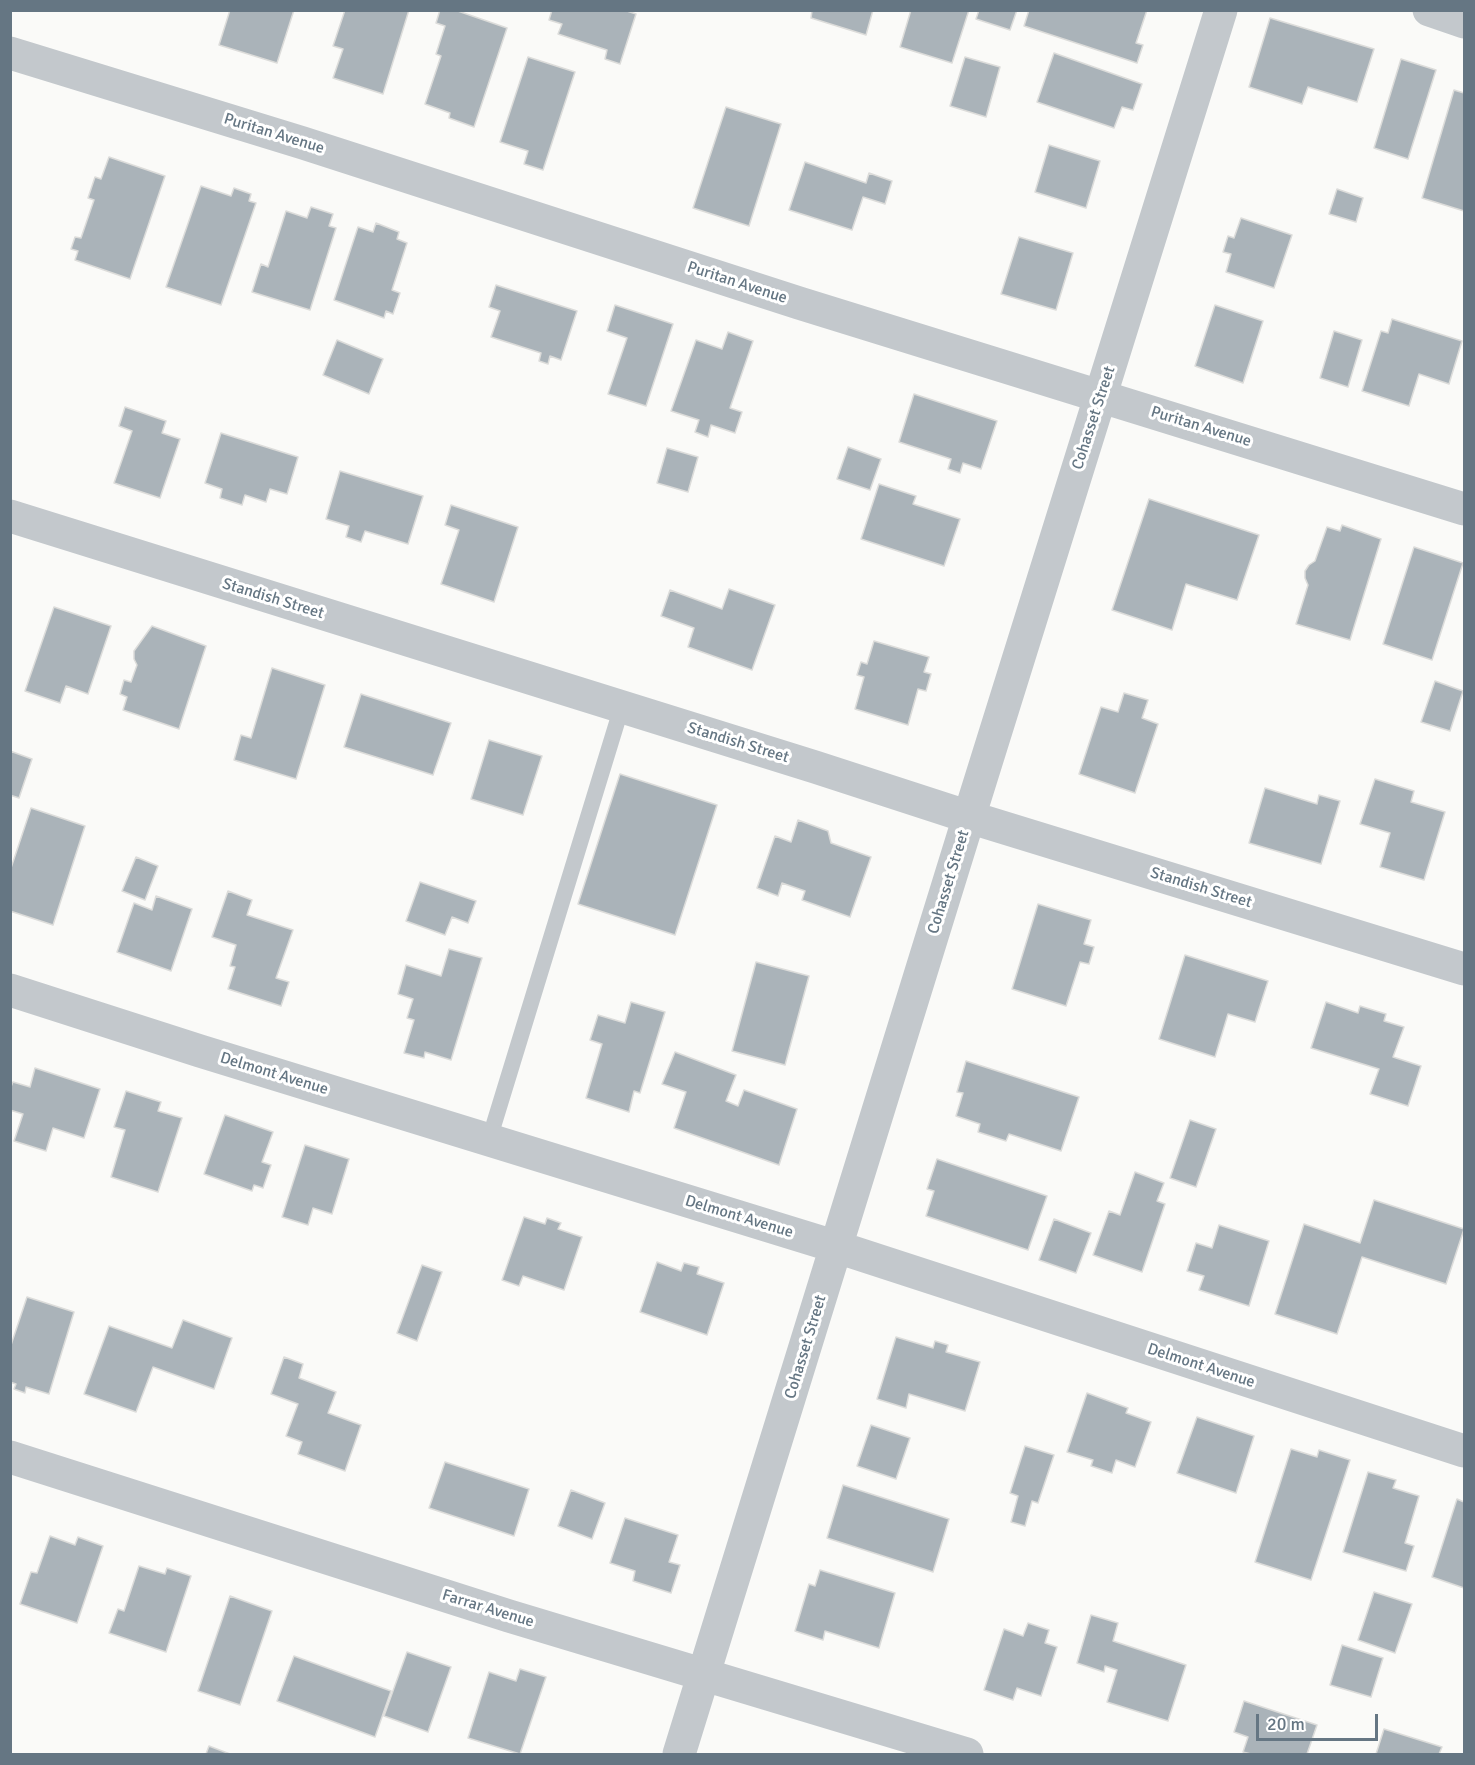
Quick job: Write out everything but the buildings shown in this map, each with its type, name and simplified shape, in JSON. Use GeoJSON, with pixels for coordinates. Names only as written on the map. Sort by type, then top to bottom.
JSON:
{"type":"FeatureCollection","features":[{"type":"Feature","properties":{"kind":"street","name":"Cohasset Street"},"geometry":{"type":"LineString","coordinates":[[679,1755],[1221,10]]}},
{"type":"Feature","properties":{"kind":"street"},"geometry":{"type":"LineString","coordinates":[[1429,10],[1464,22]]}},
{"type":"Feature","properties":{"kind":"street","name":"Puritan Avenue"},"geometry":{"type":"LineString","coordinates":[[10,53],[303,143],[799,303],[1464,509]]}},
{"type":"Feature","properties":{"kind":"street","name":"Standish Street"},"geometry":{"type":"LineString","coordinates":[[10,516],[622,706],[969,817],[1464,969]]}},
{"type":"Feature","properties":{"kind":"street","name":"Delmont Avenue"},"geometry":{"type":"LineString","coordinates":[[10,990],[837,1247],[1464,1451]]}},
{"type":"Feature","properties":{"kind":"street","name":"Farrar Avenue"},"geometry":{"type":"LineString","coordinates":[[10,1457],[498,1612],[967,1755]]}},
{"type":"Feature","properties":{"kind":"lane"},"geometry":{"type":"LineString","coordinates":[[489,1140],[622,706]]}}]}
